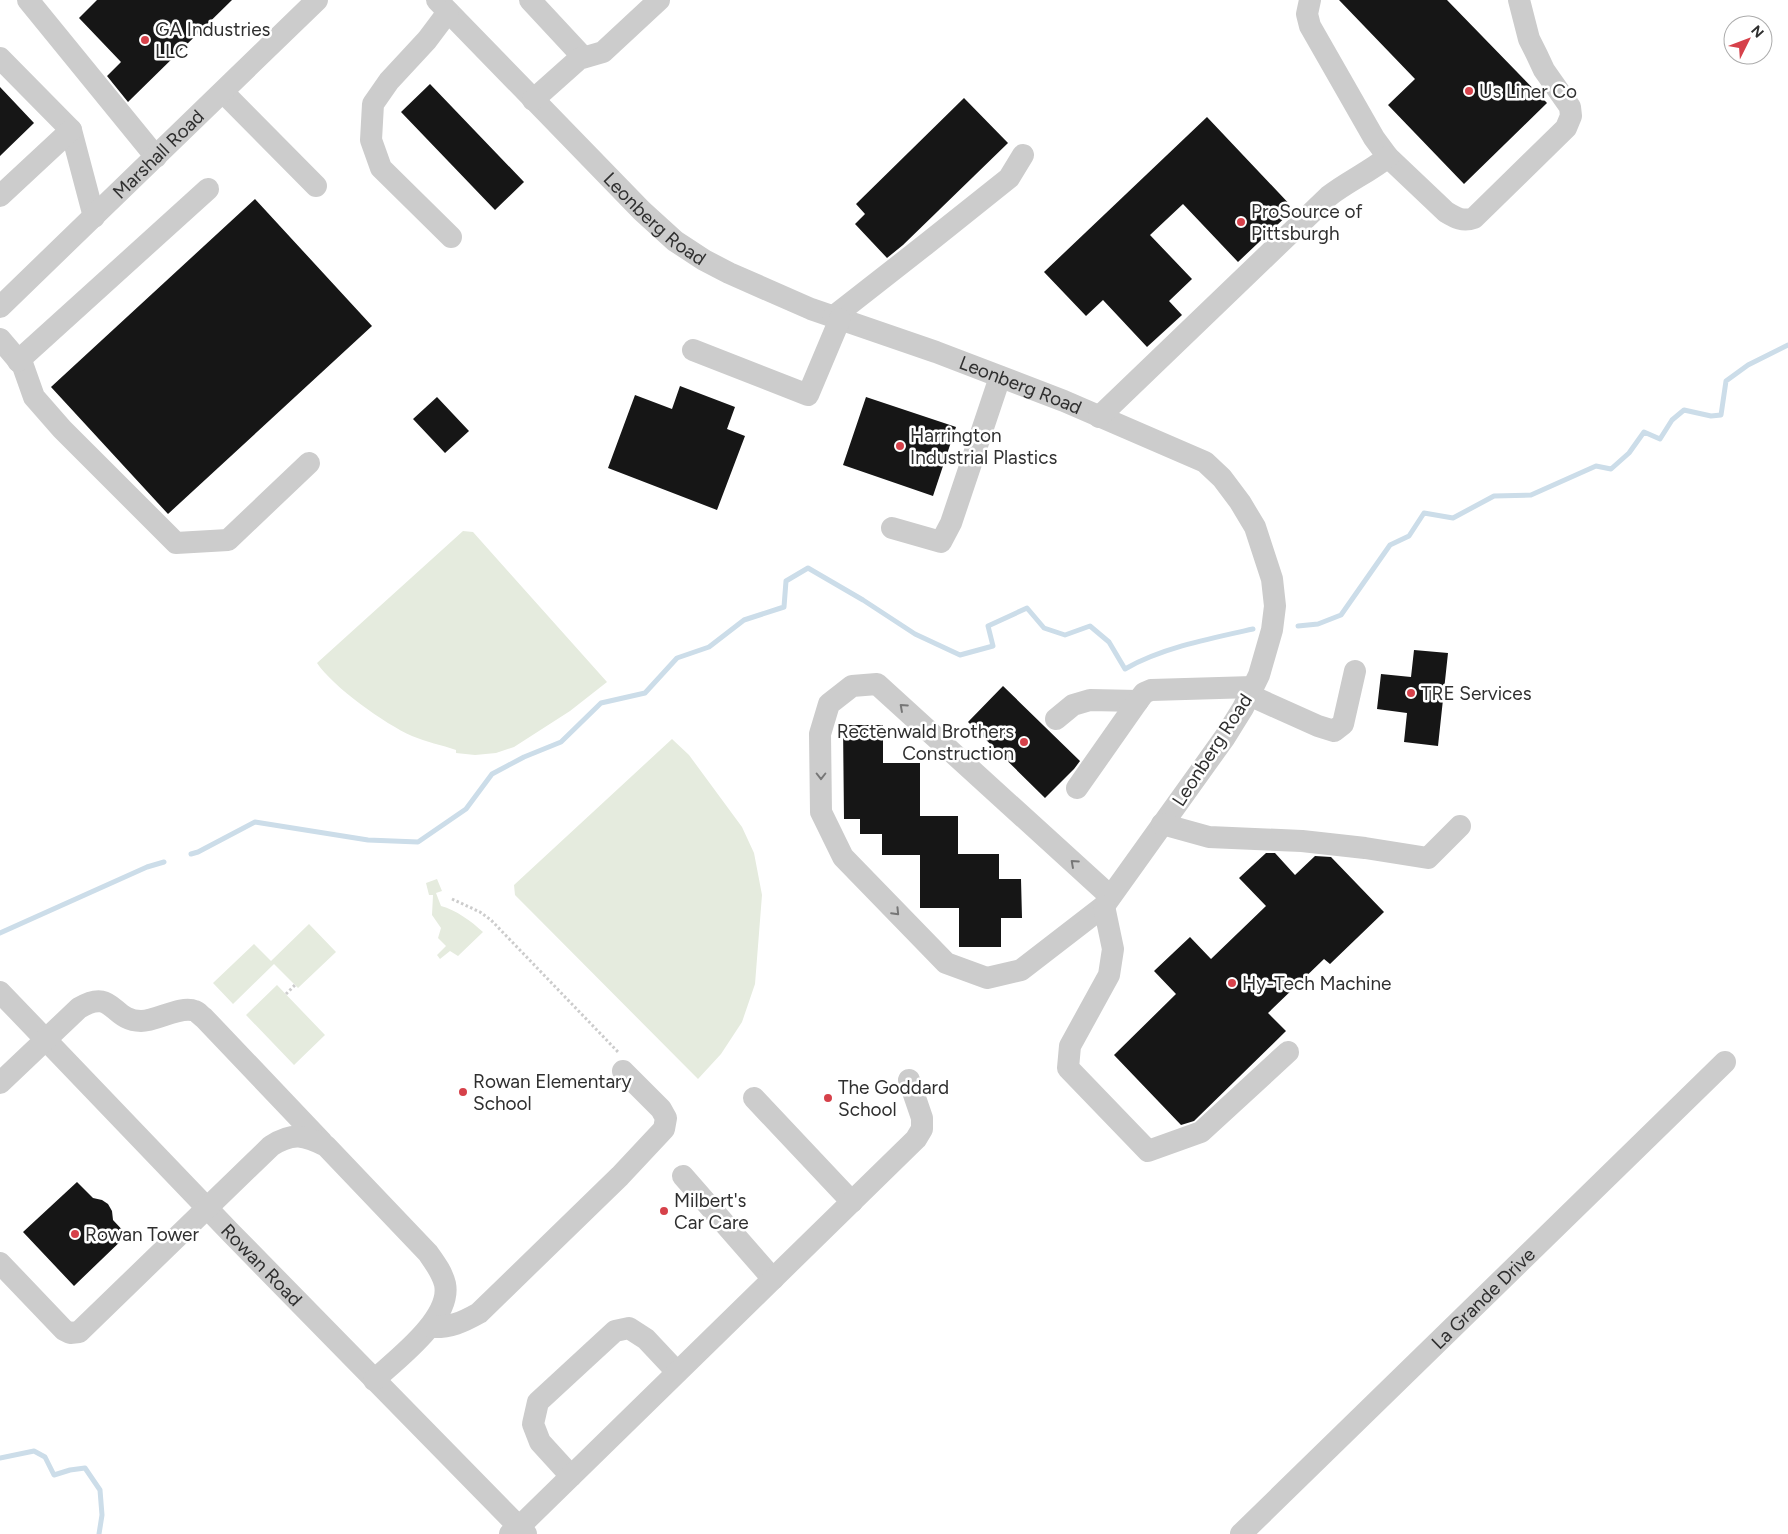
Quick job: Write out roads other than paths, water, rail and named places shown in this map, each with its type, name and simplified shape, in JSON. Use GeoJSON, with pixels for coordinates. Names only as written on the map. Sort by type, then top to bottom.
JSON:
{"type":"FeatureCollection","features":[{"type":"Feature","properties":{"kind":"street"},"geometry":{"type":"LineString","coordinates":[[28,0],[156,157]]}},
{"type":"Feature","properties":{"kind":"street","name":"Marshall Road"},"geometry":{"type":"LineString","coordinates":[[0,307],[317,0]]}},
{"type":"Feature","properties":{"kind":"street"},"geometry":{"type":"LineString","coordinates":[[530,0],[583,58]]}},
{"type":"Feature","properties":{"kind":"street"},"geometry":{"type":"LineString","coordinates":[[533,100],[579,59],[604,52],[659,0]]}},
{"type":"Feature","properties":{"kind":"street"},"geometry":{"type":"LineString","coordinates":[[1310,0],[1307,14],[1310,26],[1374,138],[1388,156],[1446,212],[1457,218],[1467,220],[1474,218],[1566,128],[1571,116],[1570,107],[1544,70],[1529,38],[1519,0]]}},
{"type":"Feature","properties":{"kind":"street"},"geometry":{"type":"LineString","coordinates":[[443,6],[427,40],[389,80],[373,104],[371,140],[381,168],[452,237]]}},
{"type":"Feature","properties":{"kind":"street","name":"Leonberg Road"},"geometry":{"type":"LineString","coordinates":[[443,6],[642,211],[675,241],[704,260],[811,309],[936,352],[1099,417],[1205,462],[1222,478],[1240,502],[1255,527],[1272,579],[1275,606],[1272,630],[1259,675],[1243,708],[1225,737],[1107,901],[1020,970],[987,978],[946,963],[844,857],[821,812],[820,734],[829,704],[852,686],[877,684],[1107,901]]}},
{"type":"Feature","properties":{"kind":"street"},"geometry":{"type":"LineString","coordinates":[[0,58],[71,130],[94,217]]}},
{"type":"Feature","properties":{"kind":"street"},"geometry":{"type":"LineString","coordinates":[[223,92],[316,186]]}},
{"type":"Feature","properties":{"kind":"street"},"geometry":{"type":"LineString","coordinates":[[0,196],[71,130]]}},
{"type":"Feature","properties":{"kind":"street"},"geometry":{"type":"LineString","coordinates":[[693,350],[808,395],[836,318],[1009,178],[1023,155]]}},
{"type":"Feature","properties":{"kind":"street"},"geometry":{"type":"LineString","coordinates":[[1099,417],[1328,196],[1375,167],[1388,156]]}},
{"type":"Feature","properties":{"kind":"street"},"geometry":{"type":"LineString","coordinates":[[18,361],[208,190]]}},
{"type":"Feature","properties":{"kind":"street"},"geometry":{"type":"LineString","coordinates":[[0,339],[22,366],[34,397],[62,429],[176,543],[228,540],[309,463]]}},
{"type":"Feature","properties":{"kind":"street"},"geometry":{"type":"LineString","coordinates":[[892,528],[940,542],[951,522],[1000,377]]}},
{"type":"Feature","properties":{"kind":"street"},"geometry":{"type":"LineString","coordinates":[[1077,788],[1138,701],[1150,690],[1251,691],[1318,726],[1334,731],[1342,724],[1355,671]]}},
{"type":"Feature","properties":{"kind":"street"},"geometry":{"type":"LineString","coordinates":[[1056,719],[1073,705],[1090,700],[1138,701]]}},
{"type":"Feature","properties":{"kind":"street"},"geometry":{"type":"LineString","coordinates":[[1162,824],[1210,837],[1302,841],[1428,858],[1460,826]]}},
{"type":"Feature","properties":{"kind":"street"},"geometry":{"type":"LineString","coordinates":[[1107,901],[1113,949],[1109,975],[1070,1046],[1068,1068],[1148,1151],[1200,1132],[1288,1052]]}},
{"type":"Feature","properties":{"kind":"street","name":"Rowan Road"},"geometry":{"type":"LineString","coordinates":[[0,992],[518,1532]]}},
{"type":"Feature","properties":{"kind":"street"},"geometry":{"type":"LineString","coordinates":[[0,1084],[79,1008],[91,1001],[104,1001],[128,1020],[144,1021],[180,1010],[194,1010],[204,1018],[428,1253],[441,1271],[445,1286],[443,1307],[431,1327],[374,1380]]}},
{"type":"Feature","properties":{"kind":"street","name":"La Grande Drive"},"geometry":{"type":"LineString","coordinates":[[1241,1534],[1724,1062]]}},
{"type":"Feature","properties":{"kind":"street"},"geometry":{"type":"LineString","coordinates":[[431,1327],[445,1327],[461,1323],[479,1313],[620,1176],[664,1129],[666,1118],[661,1109],[624,1065]]}},
{"type":"Feature","properties":{"kind":"street"},"geometry":{"type":"LineString","coordinates":[[518,1532],[571,1476],[916,1139],[922,1128],[922,1118],[909,1080]]}},
{"type":"Feature","properties":{"kind":"street"},"geometry":{"type":"LineString","coordinates":[[754,1098],[852,1202]]}},
{"type":"Feature","properties":{"kind":"street"},"geometry":{"type":"LineString","coordinates":[[0,1263],[64,1330],[70,1333],[79,1332],[271,1146],[284,1138],[298,1136],[312,1139],[326,1146]]}},
{"type":"Feature","properties":{"kind":"street"},"geometry":{"type":"LineString","coordinates":[[683,1176],[773,1279]]}},
{"type":"Feature","properties":{"kind":"street"},"geometry":{"type":"LineString","coordinates":[[571,1476],[540,1442],[532,1424],[538,1402],[615,1331],[629,1328],[646,1339],[677,1372]]}},
{"type":"Feature","properties":{"kind":"waterway"},"geometry":{"type":"LineString","coordinates":[[1298,626],[1318,624],[1341,615],[1390,545],[1409,536],[1424,513],[1453,518],[1494,496],[1531,495],[1596,466],[1611,469],[1629,453],[1644,432],[1660,439],[1672,420],[1684,410],[1711,416],[1721,415],[1726,381],[1748,365],[1788,345]]}},
{"type":"Feature","properties":{"kind":"waterway"},"geometry":{"type":"LineString","coordinates":[[191,854],[255,822],[368,840],[418,842],[466,809],[492,774],[524,757],[561,742],[601,703],[645,693],[677,658],[709,647],[744,620],[784,607],[786,581],[808,568],[863,600],[915,634],[960,655],[993,646],[988,626],[1027,608],[1044,628],[1065,635],[1090,626],[1109,642],[1125,669],[1171,649],[1253,629]]}},
{"type":"Feature","properties":{"kind":"waterway"},"geometry":{"type":"LineString","coordinates":[[0,933],[147,867],[164,862]]}},
{"type":"Feature","properties":{"kind":"waterway"},"geometry":{"type":"LineString","coordinates":[[0,1458],[34,1451],[45,1457],[54,1475],[85,1468],[100,1490],[102,1515],[99,1534]]}},
{"type":"Feature","properties":{"kind":"place","name":"GA Industries LLC"},"geometry":{"type":"Point","coordinates":[145,40]}},
{"type":"Feature","properties":{"kind":"place","name":"Us Liner Co"},"geometry":{"type":"Point","coordinates":[1469,91]}},
{"type":"Feature","properties":{"kind":"place","name":"ProSource of Pittsburgh"},"geometry":{"type":"Point","coordinates":[1241,222]}},
{"type":"Feature","properties":{"kind":"place","name":"Harrington Industrial Plastics"},"geometry":{"type":"Point","coordinates":[900,446]}},
{"type":"Feature","properties":{"kind":"place","name":"TRE Services"},"geometry":{"type":"Point","coordinates":[1411,693]}},
{"type":"Feature","properties":{"kind":"place","name":"Rectenwald Brothers Construction"},"geometry":{"type":"Point","coordinates":[1024,742]}},
{"type":"Feature","properties":{"kind":"place","name":"Hy-Tech Machine"},"geometry":{"type":"Point","coordinates":[1232,983]}},
{"type":"Feature","properties":{"kind":"place","name":"Rowan Elementary School"},"geometry":{"type":"Point","coordinates":[463,1092]}},
{"type":"Feature","properties":{"kind":"place","name":"The Goddard School"},"geometry":{"type":"Point","coordinates":[828,1098]}},
{"type":"Feature","properties":{"kind":"place","name":"Milbert's Car Care"},"geometry":{"type":"Point","coordinates":[664,1211]}},
{"type":"Feature","properties":{"kind":"place","name":"Rowan Tower"},"geometry":{"type":"Point","coordinates":[75,1234]}}]}
